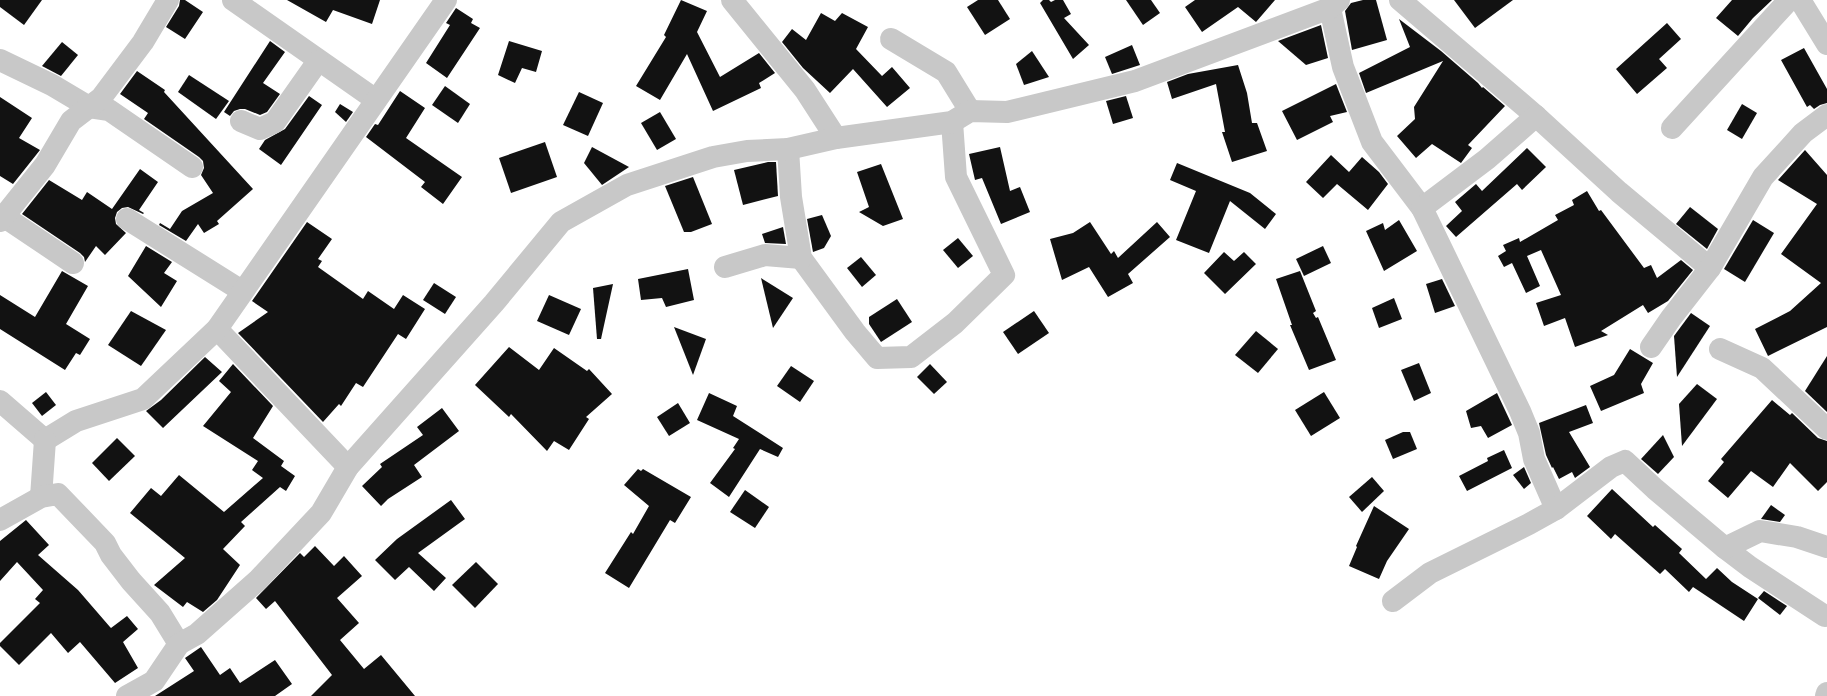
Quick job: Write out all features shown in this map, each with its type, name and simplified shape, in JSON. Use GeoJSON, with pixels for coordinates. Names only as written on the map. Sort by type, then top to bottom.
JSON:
{"type":"FeatureCollection","features":[{"type":"Feature","properties":{"kind":"street"},"geometry":{"type":"LineString","coordinates":[[73,263],[2,219],[45,165],[71,120],[101,98],[143,42],[168,0]]}},
{"type":"Feature","properties":{"kind":"street"},"geometry":{"type":"LineString","coordinates":[[233,0],[318,61],[376,100]]}},
{"type":"Feature","properties":{"kind":"street"},"geometry":{"type":"LineString","coordinates":[[45,440],[76,422],[143,399],[217,329],[446,0]]}},
{"type":"Feature","properties":{"kind":"street"},"geometry":{"type":"LineString","coordinates":[[732,0],[805,90],[836,138]]}},
{"type":"Feature","properties":{"kind":"street"},"geometry":{"type":"LineString","coordinates":[[1400,0],[1536,116],[1619,192],[1710,268]]}},
{"type":"Feature","properties":{"kind":"street"},"geometry":{"type":"LineString","coordinates":[[1672,128],[1789,0]]}},
{"type":"Feature","properties":{"kind":"street"},"geometry":{"type":"LineString","coordinates":[[1800,0],[1827,44]]}},
{"type":"Feature","properties":{"kind":"street"},"geometry":{"type":"LineString","coordinates":[[127,696],[159,689],[179,644],[197,634],[258,580],[322,513],[348,467],[494,303],[561,222],[628,185],[713,157],[747,151],[788,149],[836,138],[952,122],[970,111],[1006,112],[1134,81],[1335,4],[1343,67],[1372,142],[1422,208],[1520,411],[1529,433],[1534,459],[1556,509]]}},
{"type":"Feature","properties":{"kind":"street"},"geometry":{"type":"LineString","coordinates":[[891,39],[946,72],[970,111]]}},
{"type":"Feature","properties":{"kind":"street"},"geometry":{"type":"LineString","coordinates":[[0,60],[52,85],[89,107],[108,110],[192,167]]}},
{"type":"Feature","properties":{"kind":"street"},"geometry":{"type":"LineString","coordinates":[[241,121],[260,129],[275,122],[318,61]]}},
{"type":"Feature","properties":{"kind":"street"},"geometry":{"type":"LineString","coordinates":[[1651,347],[1671,318],[1710,268],[1762,177],[1804,133],[1827,115]]}},
{"type":"Feature","properties":{"kind":"street"},"geometry":{"type":"LineString","coordinates":[[1422,208],[1487,159],[1536,116]]}},
{"type":"Feature","properties":{"kind":"street"},"geometry":{"type":"LineString","coordinates":[[788,149],[791,197],[801,258],[855,332],[877,358],[911,357],[955,324],[1004,275],[956,177],[952,122]]}},
{"type":"Feature","properties":{"kind":"street"},"geometry":{"type":"LineString","coordinates":[[127,219],[242,291]]}},
{"type":"Feature","properties":{"kind":"street"},"geometry":{"type":"LineString","coordinates":[[725,268],[765,254],[801,258]]}},
{"type":"Feature","properties":{"kind":"street"},"geometry":{"type":"LineString","coordinates":[[217,329],[348,467]]}},
{"type":"Feature","properties":{"kind":"street"},"geometry":{"type":"LineString","coordinates":[[1720,349],[1762,368],[1827,429]]}},
{"type":"Feature","properties":{"kind":"street"},"geometry":{"type":"LineString","coordinates":[[0,401],[45,440]]}},
{"type":"Feature","properties":{"kind":"street"},"geometry":{"type":"LineString","coordinates":[[41,497],[45,440]]}},
{"type":"Feature","properties":{"kind":"street"},"geometry":{"type":"LineString","coordinates":[[1392,601],[1430,574],[1556,509],[1611,467],[1625,461],[1655,489],[1725,548],[1750,567],[1826,617]]}},
{"type":"Feature","properties":{"kind":"street"},"geometry":{"type":"LineString","coordinates":[[0,520],[41,497],[58,494],[105,543],[117,563],[160,613],[179,644]]}},
{"type":"Feature","properties":{"kind":"street"},"geometry":{"type":"LineString","coordinates":[[1725,548],[1760,531],[1797,537],[1827,547]]}},
{"type":"Feature","properties":{"kind":"building"},"geometry":{"type":"Polygon","coordinates":[[[0,0],[42,0],[24,25],[0,7],[0,0]]]}},
{"type":"Feature","properties":{"kind":"building"},"geometry":{"type":"Polygon","coordinates":[[[180,0],[185,0],[203,12],[185,39],[166,27],[179,6],[180,0]]]}},
{"type":"Feature","properties":{"kind":"building"},"geometry":{"type":"Polygon","coordinates":[[[287,0],[380,0],[372,24],[333,10],[326,22],[287,0]]]}},
{"type":"Feature","properties":{"kind":"building"},"geometry":{"type":"Polygon","coordinates":[[[681,0],[707,11],[697,32],[720,77],[759,53],[775,73],[759,83],[761,88],[713,111],[687,54],[660,100],[636,86],[666,37],[664,35],[681,0]]]}},
{"type":"Feature","properties":{"kind":"building"},"geometry":{"type":"Polygon","coordinates":[[[978,0],[998,0],[1010,19],[985,35],[967,7],[978,0]]]}},
{"type":"Feature","properties":{"kind":"building"},"geometry":{"type":"Polygon","coordinates":[[[1043,0],[1049,0],[1051,2],[1055,0],[1063,0],[1071,14],[1064,18],[1089,45],[1073,59],[1040,3],[1043,0]]]}},
{"type":"Feature","properties":{"kind":"building"},"geometry":{"type":"Polygon","coordinates":[[[1126,0],[1151,0],[1160,13],[1143,25],[1126,0]]]}},
{"type":"Feature","properties":{"kind":"building"},"geometry":{"type":"Polygon","coordinates":[[[1195,0],[1275,0],[1256,22],[1238,7],[1202,32],[1185,7],[1195,0]]]}},
{"type":"Feature","properties":{"kind":"building"},"geometry":{"type":"Polygon","coordinates":[[[1363,0],[1376,0],[1387,40],[1352,50],[1345,11],[1351,3],[1363,0]]]}},
{"type":"Feature","properties":{"kind":"building"},"geometry":{"type":"Polygon","coordinates":[[[1454,0],[1513,0],[1475,28],[1454,0]]]}},
{"type":"Feature","properties":{"kind":"building"},"geometry":{"type":"Polygon","coordinates":[[[1732,0],[1772,0],[1753,18],[1738,36],[1716,18],[1732,0]]]}},
{"type":"Feature","properties":{"kind":"building"},"geometry":{"type":"Polygon","coordinates":[[[456,8],[473,19],[471,23],[480,28],[447,78],[426,63],[450,25],[446,23],[456,8]]]}},
{"type":"Feature","properties":{"kind":"building"},"geometry":{"type":"Polygon","coordinates":[[[821,13],[835,21],[842,13],[868,27],[856,49],[882,76],[892,67],[910,88],[887,107],[853,69],[830,93],[803,68],[782,42],[792,29],[806,40],[821,13]]]}},
{"type":"Feature","properties":{"kind":"building"},"geometry":{"type":"Polygon","coordinates":[[[1399,19],[1441,51],[1482,88],[1483,87],[1505,106],[1468,145],[1472,148],[1461,163],[1432,144],[1416,158],[1397,136],[1415,119],[1414,107],[1443,61],[1366,93],[1359,73],[1410,47],[1399,19]]]}},
{"type":"Feature","properties":{"kind":"building"},"geometry":{"type":"Polygon","coordinates":[[[1667,23],[1681,39],[1659,59],[1667,68],[1637,94],[1616,69],[1667,23]]]}},
{"type":"Feature","properties":{"kind":"building"},"geometry":{"type":"Polygon","coordinates":[[[1321,25],[1328,58],[1306,65],[1278,41],[1321,25]]]}},
{"type":"Feature","properties":{"kind":"building"},"geometry":{"type":"Polygon","coordinates":[[[270,41],[285,52],[263,83],[280,94],[267,112],[260,115],[245,109],[240,109],[234,111],[230,116],[224,112],[270,41]]]}},
{"type":"Feature","properties":{"kind":"building"},"geometry":{"type":"Polygon","coordinates":[[[509,41],[542,51],[536,72],[522,68],[515,83],[498,75],[509,41]]]}},
{"type":"Feature","properties":{"kind":"building"},"geometry":{"type":"Polygon","coordinates":[[[62,42],[78,55],[61,76],[42,66],[62,42]]]}},
{"type":"Feature","properties":{"kind":"building"},"geometry":{"type":"Polygon","coordinates":[[[1132,45],[1140,65],[1112,74],[1105,57],[1132,45]]]}},
{"type":"Feature","properties":{"kind":"building"},"geometry":{"type":"Polygon","coordinates":[[[1804,48],[1827,89],[1827,103],[1814,109],[1810,105],[1807,107],[1781,60],[1804,48]]]}},
{"type":"Feature","properties":{"kind":"building"},"geometry":{"type":"Polygon","coordinates":[[[1032,51],[1049,77],[1024,85],[1016,64],[1032,51]]]}},
{"type":"Feature","properties":{"kind":"building"},"geometry":{"type":"Polygon","coordinates":[[[1238,65],[1247,93],[1252,123],[1257,123],[1267,151],[1232,162],[1222,132],[1225,132],[1216,84],[1172,99],[1167,82],[1188,74],[1238,65]]]}},
{"type":"Feature","properties":{"kind":"building"},"geometry":{"type":"Polygon","coordinates":[[[137,71],[165,90],[164,92],[253,189],[217,221],[219,224],[204,233],[198,224],[186,241],[159,225],[160,223],[170,229],[182,211],[213,193],[201,175],[204,168],[203,161],[144,119],[148,113],[120,94],[137,71]]]}},
{"type":"Feature","properties":{"kind":"building"},"geometry":{"type":"Polygon","coordinates":[[[189,75],[229,101],[216,119],[178,92],[189,75]]]}},
{"type":"Feature","properties":{"kind":"building"},"geometry":{"type":"Polygon","coordinates":[[[1336,84],[1347,112],[1330,116],[1333,122],[1297,140],[1282,111],[1336,84]]]}},
{"type":"Feature","properties":{"kind":"building"},"geometry":{"type":"Polygon","coordinates":[[[445,86],[470,104],[458,123],[432,105],[445,86]]]}},
{"type":"Feature","properties":{"kind":"building"},"geometry":{"type":"Polygon","coordinates":[[[400,91],[425,108],[406,138],[462,177],[443,204],[421,187],[425,182],[366,137],[375,124],[378,125],[400,91]]]}},
{"type":"Feature","properties":{"kind":"building"},"geometry":{"type":"Polygon","coordinates":[[[579,92],[603,103],[588,136],[563,125],[579,92]]]}},
{"type":"Feature","properties":{"kind":"building"},"geometry":{"type":"Polygon","coordinates":[[[309,96],[322,105],[281,165],[259,149],[265,140],[285,129],[309,96]]]}},
{"type":"Feature","properties":{"kind":"building"},"geometry":{"type":"Polygon","coordinates":[[[1126,96],[1133,118],[1113,124],[1106,101],[1126,96]]]}},
{"type":"Feature","properties":{"kind":"building"},"geometry":{"type":"Polygon","coordinates":[[[0,97],[32,118],[19,138],[40,150],[13,184],[0,176],[0,97]]]}},
{"type":"Feature","properties":{"kind":"building"},"geometry":{"type":"Polygon","coordinates":[[[340,104],[353,112],[346,122],[335,112],[340,104]]]}},
{"type":"Feature","properties":{"kind":"building"},"geometry":{"type":"Polygon","coordinates":[[[1742,104],[1757,113],[1742,139],[1727,130],[1742,104]]]}},
{"type":"Feature","properties":{"kind":"building"},"geometry":{"type":"Polygon","coordinates":[[[660,112],[676,139],[657,150],[641,123],[660,112]]]}},
{"type":"Feature","properties":{"kind":"building"},"geometry":{"type":"Polygon","coordinates":[[[545,142],[557,177],[511,193],[499,158],[545,142]]]}},
{"type":"Feature","properties":{"kind":"building"},"geometry":{"type":"Polygon","coordinates":[[[592,147],[629,167],[602,185],[584,163],[592,147]]]}},
{"type":"Feature","properties":{"kind":"building"},"geometry":{"type":"Polygon","coordinates":[[[1000,147],[1010,191],[1020,187],[1030,212],[1001,224],[982,178],[975,180],[969,154],[1000,147]]]}},
{"type":"Feature","properties":{"kind":"building"},"geometry":{"type":"Polygon","coordinates":[[[1527,148],[1546,167],[1522,190],[1517,184],[1456,237],[1446,226],[1462,211],[1455,202],[1476,184],[1482,191],[1527,148]]]}},
{"type":"Feature","properties":{"kind":"building"},"geometry":{"type":"Polygon","coordinates":[[[1805,150],[1827,175],[1827,327],[1768,356],[1755,329],[1790,311],[1821,283],[1781,254],[1817,204],[1778,180],[1805,150]]]}},
{"type":"Feature","properties":{"kind":"building"},"geometry":{"type":"Polygon","coordinates":[[[1331,155],[1349,172],[1362,157],[1379,172],[1388,184],[1368,210],[1337,184],[1323,198],[1306,182],[1331,155]]]}},
{"type":"Feature","properties":{"kind":"building"},"geometry":{"type":"Polygon","coordinates":[[[768,162],[776,162],[778,196],[743,205],[734,170],[768,162]]]}},
{"type":"Feature","properties":{"kind":"building"},"geometry":{"type":"Polygon","coordinates":[[[1177,163],[1250,193],[1276,214],[1265,229],[1230,201],[1209,253],[1176,240],[1196,191],[1170,180],[1177,163]]]}},
{"type":"Feature","properties":{"kind":"building"},"geometry":{"type":"Polygon","coordinates":[[[881,164],[903,219],[883,226],[859,212],[869,207],[857,172],[881,164]]]}},
{"type":"Feature","properties":{"kind":"building"},"geometry":{"type":"Polygon","coordinates":[[[140,169],[158,182],[139,210],[144,213],[143,214],[128,207],[122,208],[117,212],[115,218],[116,224],[126,233],[105,255],[96,246],[85,262],[84,257],[80,253],[22,214],[49,180],[82,200],[87,192],[112,209],[140,169]]]}},
{"type":"Feature","properties":{"kind":"building"},"geometry":{"type":"Polygon","coordinates":[[[693,177],[712,224],[691,232],[684,232],[665,186],[693,177]]]}},
{"type":"Feature","properties":{"kind":"building"},"geometry":{"type":"Polygon","coordinates":[[[1587,191],[1599,211],[1601,210],[1644,268],[1651,265],[1657,278],[1681,260],[1693,270],[1668,301],[1648,313],[1643,305],[1601,331],[1608,335],[1575,347],[1565,318],[1544,326],[1536,303],[1561,295],[1541,250],[1527,256],[1540,286],[1526,293],[1512,263],[1504,267],[1498,256],[1506,251],[1503,245],[1519,238],[1520,242],[1558,220],[1555,215],[1574,205],[1572,200],[1587,191]]]}},
{"type":"Feature","properties":{"kind":"building"},"geometry":{"type":"Polygon","coordinates":[[[1690,207],[1718,229],[1707,249],[1676,224],[1690,207]]]}},
{"type":"Feature","properties":{"kind":"building"},"geometry":{"type":"Polygon","coordinates":[[[822,215],[831,236],[824,248],[813,252],[807,219],[822,215]]]}},
{"type":"Feature","properties":{"kind":"building"},"geometry":{"type":"Polygon","coordinates":[[[1399,220],[1417,251],[1384,271],[1366,231],[1383,223],[1385,230],[1399,220]]]}},
{"type":"Feature","properties":{"kind":"building"},"geometry":{"type":"Polygon","coordinates":[[[1753,220],[1774,233],[1745,282],[1724,269],[1753,220]]]}},
{"type":"Feature","properties":{"kind":"building"},"geometry":{"type":"Polygon","coordinates":[[[307,222],[332,239],[318,259],[322,261],[318,267],[363,299],[368,291],[394,309],[403,295],[425,309],[406,339],[398,334],[363,387],[356,383],[341,406],[339,404],[323,422],[238,333],[268,312],[252,301],[307,222]]]}},
{"type":"Feature","properties":{"kind":"building"},"geometry":{"type":"Polygon","coordinates":[[[1090,222],[1111,254],[1114,251],[1118,258],[1157,222],[1170,237],[1128,274],[1133,283],[1108,297],[1089,267],[1062,280],[1050,239],[1073,233],[1090,222]]]}},
{"type":"Feature","properties":{"kind":"building"},"geometry":{"type":"Polygon","coordinates":[[[783,227],[786,244],[765,243],[762,234],[783,227]]]}},
{"type":"Feature","properties":{"kind":"building"},"geometry":{"type":"Polygon","coordinates":[[[958,238],[973,256],[958,268],[943,250],[958,238]]]}},
{"type":"Feature","properties":{"kind":"building"},"geometry":{"type":"Polygon","coordinates":[[[146,246],[172,262],[164,273],[177,281],[161,307],[128,276],[146,246]]]}},
{"type":"Feature","properties":{"kind":"building"},"geometry":{"type":"Polygon","coordinates":[[[1323,246],[1331,263],[1304,276],[1296,259],[1323,246]]]}},
{"type":"Feature","properties":{"kind":"building"},"geometry":{"type":"Polygon","coordinates":[[[1224,252],[1234,261],[1244,252],[1256,264],[1225,294],[1204,273],[1224,252]]]}},
{"type":"Feature","properties":{"kind":"building"},"geometry":{"type":"Polygon","coordinates":[[[861,257],[876,275],[862,287],[847,268],[861,257]]]}},
{"type":"Feature","properties":{"kind":"building"},"geometry":{"type":"Polygon","coordinates":[[[688,269],[694,300],[666,307],[662,298],[641,300],[638,279],[688,269]]]}},
{"type":"Feature","properties":{"kind":"building"},"geometry":{"type":"Polygon","coordinates":[[[62,271],[88,286],[66,324],[90,339],[80,355],[76,353],[65,370],[0,329],[0,295],[35,317],[62,271]]]}},
{"type":"Feature","properties":{"kind":"building"},"geometry":{"type":"Polygon","coordinates":[[[1300,271],[1316,311],[1313,313],[1316,318],[1318,317],[1336,360],[1309,370],[1290,325],[1292,325],[1276,279],[1300,271]]]}},
{"type":"Feature","properties":{"kind":"building"},"geometry":{"type":"Polygon","coordinates":[[[761,278],[793,298],[773,328],[761,278]]]}},
{"type":"Feature","properties":{"kind":"building"},"geometry":{"type":"Polygon","coordinates":[[[1442,279],[1455,306],[1435,313],[1426,284],[1442,279]]]}},
{"type":"Feature","properties":{"kind":"building"},"geometry":{"type":"Polygon","coordinates":[[[434,283],[456,297],[445,314],[423,300],[434,283]]]}},
{"type":"Feature","properties":{"kind":"building"},"geometry":{"type":"Polygon","coordinates":[[[613,284],[601,339],[597,339],[593,288],[613,284]]]}},
{"type":"Feature","properties":{"kind":"building"},"geometry":{"type":"Polygon","coordinates":[[[549,295],[581,309],[569,335],[537,321],[549,295]]]}},
{"type":"Feature","properties":{"kind":"building"},"geometry":{"type":"Polygon","coordinates":[[[1394,298],[1402,319],[1379,328],[1372,308],[1394,298]]]}},
{"type":"Feature","properties":{"kind":"building"},"geometry":{"type":"Polygon","coordinates":[[[897,299],[912,322],[881,342],[869,324],[869,317],[897,299]]]}},
{"type":"Feature","properties":{"kind":"building"},"geometry":{"type":"Polygon","coordinates":[[[131,311],[166,330],[141,366],[108,345],[131,311]]]}},
{"type":"Feature","properties":{"kind":"building"},"geometry":{"type":"Polygon","coordinates":[[[1034,311],[1049,333],[1018,354],[1003,332],[1034,311]]]}},
{"type":"Feature","properties":{"kind":"building"},"geometry":{"type":"Polygon","coordinates":[[[1691,313],[1710,326],[1677,377],[1674,336],[1691,313]]]}},
{"type":"Feature","properties":{"kind":"building"},"geometry":{"type":"Polygon","coordinates":[[[674,327],[706,339],[693,375],[674,327]]]}},
{"type":"Feature","properties":{"kind":"building"},"geometry":{"type":"Polygon","coordinates":[[[1256,331],[1278,349],[1258,373],[1235,355],[1256,331]]]}},
{"type":"Feature","properties":{"kind":"building"},"geometry":{"type":"Polygon","coordinates":[[[509,347],[539,370],[554,348],[587,371],[589,369],[612,394],[586,417],[589,419],[569,450],[554,441],[547,451],[511,414],[509,417],[475,385],[509,347]]]}},
{"type":"Feature","properties":{"kind":"building"},"geometry":{"type":"Polygon","coordinates":[[[1630,349],[1653,363],[1641,384],[1644,393],[1601,411],[1590,386],[1614,375],[1630,349]]]}},
{"type":"Feature","properties":{"kind":"building"},"geometry":{"type":"Polygon","coordinates":[[[1827,356],[1827,412],[1805,391],[1827,356]]]}},
{"type":"Feature","properties":{"kind":"building"},"geometry":{"type":"Polygon","coordinates":[[[205,357],[222,372],[163,428],[146,411],[161,400],[205,357]]]}},
{"type":"Feature","properties":{"kind":"building"},"geometry":{"type":"Polygon","coordinates":[[[1419,363],[1431,393],[1414,401],[1401,370],[1419,363]]]}},
{"type":"Feature","properties":{"kind":"building"},"geometry":{"type":"Polygon","coordinates":[[[233,364],[273,406],[253,438],[284,461],[281,466],[295,476],[286,491],[280,487],[241,522],[245,526],[223,549],[240,565],[217,600],[203,612],[187,602],[183,607],[154,585],[185,558],[130,513],[151,488],[161,496],[179,475],[224,512],[263,478],[252,470],[258,461],[203,426],[231,392],[219,381],[233,364]]]}},
{"type":"Feature","properties":{"kind":"building"},"geometry":{"type":"Polygon","coordinates":[[[930,364],[947,382],[934,394],[917,377],[930,364]]]}},
{"type":"Feature","properties":{"kind":"building"},"geometry":{"type":"Polygon","coordinates":[[[791,366],[814,381],[800,402],[777,386],[791,366]]]}},
{"type":"Feature","properties":{"kind":"building"},"geometry":{"type":"Polygon","coordinates":[[[1697,384],[1717,399],[1682,446],[1679,404],[1697,384]]]}},
{"type":"Feature","properties":{"kind":"building"},"geometry":{"type":"Polygon","coordinates":[[[46,392],[56,405],[42,416],[32,403],[46,392]]]}},
{"type":"Feature","properties":{"kind":"building"},"geometry":{"type":"Polygon","coordinates":[[[1324,392],[1340,418],[1311,436],[1295,410],[1324,392]]]}},
{"type":"Feature","properties":{"kind":"building"},"geometry":{"type":"Polygon","coordinates":[[[709,393],[737,406],[733,416],[783,448],[778,457],[760,449],[729,497],[710,483],[735,449],[733,448],[739,439],[697,420],[709,393]]]}},
{"type":"Feature","properties":{"kind":"building"},"geometry":{"type":"Polygon","coordinates":[[[1497,393],[1512,425],[1488,438],[1481,426],[1471,428],[1466,411],[1497,393]]]}},
{"type":"Feature","properties":{"kind":"building"},"geometry":{"type":"Polygon","coordinates":[[[1772,400],[1790,415],[1792,413],[1818,438],[1827,441],[1827,482],[1818,491],[1790,463],[1773,487],[1751,471],[1728,498],[1708,481],[1724,462],[1721,459],[1772,400]]]}},
{"type":"Feature","properties":{"kind":"building"},"geometry":{"type":"Polygon","coordinates":[[[678,403],[690,423],[669,436],[657,417],[678,403]]]}},
{"type":"Feature","properties":{"kind":"building"},"geometry":{"type":"Polygon","coordinates":[[[1586,405],[1593,423],[1569,432],[1590,467],[1575,478],[1572,472],[1559,479],[1546,455],[1539,423],[1586,405]]]}},
{"type":"Feature","properties":{"kind":"building"},"geometry":{"type":"Polygon","coordinates":[[[442,408],[459,431],[414,465],[422,477],[388,499],[381,506],[362,486],[382,467],[380,464],[423,435],[417,427],[442,408]]]}},
{"type":"Feature","properties":{"kind":"building"},"geometry":{"type":"Polygon","coordinates":[[[1403,432],[1410,432],[1417,449],[1393,459],[1385,440],[1403,432]]]}},
{"type":"Feature","properties":{"kind":"building"},"geometry":{"type":"Polygon","coordinates":[[[1663,435],[1674,457],[1658,474],[1641,459],[1663,435]]]}},
{"type":"Feature","properties":{"kind":"building"},"geometry":{"type":"Polygon","coordinates":[[[117,438],[135,456],[109,481],[92,463],[117,438]]]}},
{"type":"Feature","properties":{"kind":"building"},"geometry":{"type":"Polygon","coordinates":[[[1504,450],[1512,468],[1467,491],[1459,476],[1488,461],[1487,458],[1504,450]]]}},
{"type":"Feature","properties":{"kind":"building"},"geometry":{"type":"Polygon","coordinates":[[[1524,467],[1531,483],[1524,489],[1513,475],[1524,467]]]}},
{"type":"Feature","properties":{"kind":"building"},"geometry":{"type":"Polygon","coordinates":[[[638,469],[641,471],[643,469],[691,497],[675,523],[670,520],[629,588],[605,573],[631,532],[633,534],[649,506],[624,485],[638,469]]]}},
{"type":"Feature","properties":{"kind":"building"},"geometry":{"type":"Polygon","coordinates":[[[1372,477],[1384,491],[1362,512],[1349,497],[1372,477]]]}},
{"type":"Feature","properties":{"kind":"building"},"geometry":{"type":"Polygon","coordinates":[[[1612,489],[1653,527],[1655,525],[1682,549],[1679,553],[1706,579],[1717,568],[1732,582],[1758,599],[1744,621],[1693,587],[1689,592],[1665,569],[1660,574],[1615,534],[1611,539],[1587,516],[1612,489]]]}},
{"type":"Feature","properties":{"kind":"building"},"geometry":{"type":"Polygon","coordinates":[[[745,490],[769,507],[755,528],[730,512],[745,490]]]}},
{"type":"Feature","properties":{"kind":"building"},"geometry":{"type":"Polygon","coordinates":[[[451,500],[465,519],[418,553],[446,578],[434,591],[409,567],[395,580],[375,560],[397,539],[451,500]]]}},
{"type":"Feature","properties":{"kind":"building"},"geometry":{"type":"Polygon","coordinates":[[[1771,505],[1785,515],[1780,522],[1761,519],[1771,505]]]}},
{"type":"Feature","properties":{"kind":"building"},"geometry":{"type":"Polygon","coordinates":[[[1374,506],[1409,529],[1387,561],[1379,579],[1349,566],[1357,547],[1356,546],[1374,506]]]}},
{"type":"Feature","properties":{"kind":"building"},"geometry":{"type":"Polygon","coordinates":[[[26,520],[49,545],[38,555],[78,590],[111,628],[127,616],[138,629],[123,642],[138,668],[115,683],[80,642],[68,653],[51,633],[19,665],[0,646],[0,643],[40,603],[35,599],[43,590],[17,562],[0,581],[0,541],[26,520]]]}},
{"type":"Feature","properties":{"kind":"building"},"geometry":{"type":"Polygon","coordinates":[[[315,546],[334,566],[344,556],[362,576],[337,598],[359,623],[340,640],[364,669],[381,655],[415,696],[311,696],[332,675],[275,601],[266,609],[256,598],[300,553],[304,557],[315,546]]]}},
{"type":"Feature","properties":{"kind":"building"},"geometry":{"type":"Polygon","coordinates":[[[476,562],[498,584],[475,608],[452,585],[476,562]]]}},
{"type":"Feature","properties":{"kind":"building"},"geometry":{"type":"Polygon","coordinates":[[[1764,591],[1787,606],[1780,615],[1758,598],[1764,591]]]}},
{"type":"Feature","properties":{"kind":"building"},"geometry":{"type":"Polygon","coordinates":[[[201,647],[220,675],[230,668],[240,683],[275,660],[292,684],[275,696],[155,696],[194,671],[185,658],[201,647]]]}}]}
